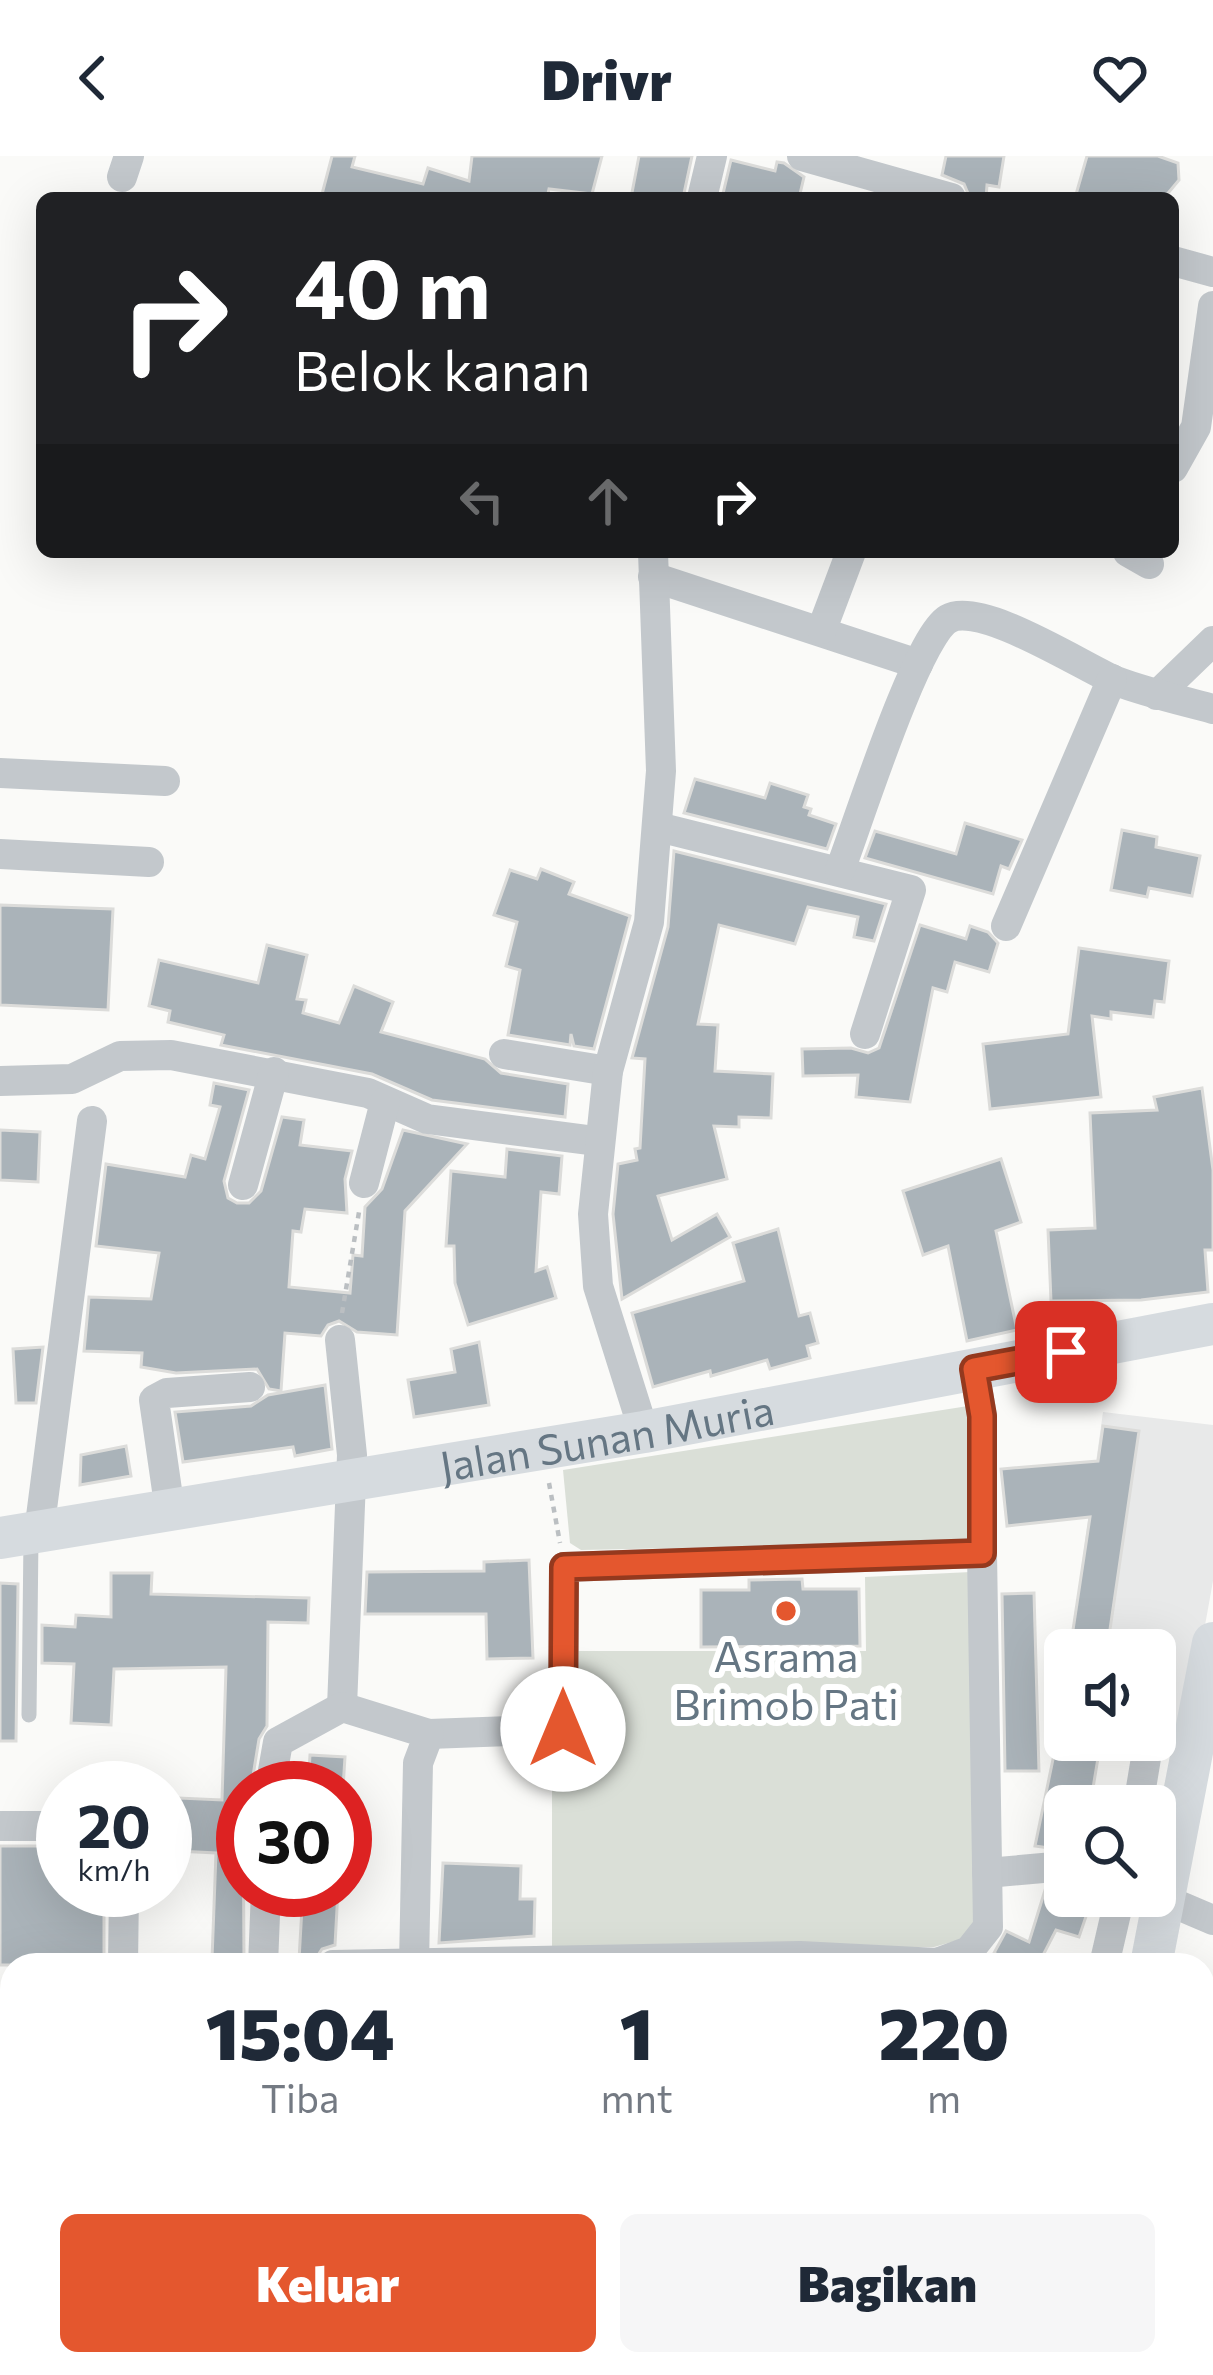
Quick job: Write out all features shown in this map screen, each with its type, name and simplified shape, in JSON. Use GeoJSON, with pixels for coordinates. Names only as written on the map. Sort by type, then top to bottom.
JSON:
{"type":"FeatureCollection","features":[{"type":"Feature","properties":{"kind":"main road","name":"Jalan Sunan Muria"},"geometry":{"type":"LineString","coordinates":[[23,1535],[644,1432],[1211,1330]]}},
{"type":"Feature","properties":{"kind":"main road"},"geometry":{"type":"LineString","coordinates":[[1176,1814],[1209,1687],[1213,1643]]}},
{"type":"Feature","properties":{"kind":"main road"},"geometry":{"type":"LineString","coordinates":[[1154,1953],[1162,1917]]}},
{"type":"Feature","properties":{"kind":"street"},"geometry":{"type":"LineString","coordinates":[[703,192],[712,156]]}},
{"type":"Feature","properties":{"kind":"street"},"geometry":{"type":"LineString","coordinates":[[802,156],[930,192]]}},
{"type":"Feature","properties":{"kind":"street"},"geometry":{"type":"LineString","coordinates":[[1179,262],[1213,272]]}},
{"type":"Feature","properties":{"kind":"street"},"geometry":{"type":"LineString","coordinates":[[1179,461],[1204,430],[1187,377],[1213,306]]}},
{"type":"Feature","properties":{"kind":"street"},"geometry":{"type":"LineString","coordinates":[[822,629],[849,558]]}},
{"type":"Feature","properties":{"kind":"street"},"geometry":{"type":"LineString","coordinates":[[644,1432],[598,1286],[593,1214],[596,1142],[608,1071],[649,922],[658,827],[653,565],[918,664]]}},
{"type":"Feature","properties":{"kind":"street"},"geometry":{"type":"LineString","coordinates":[[840,870],[918,664],[944,620],[966,615],[994,621],[1112,679],[1213,710]]}},
{"type":"Feature","properties":{"kind":"street"},"geometry":{"type":"LineString","coordinates":[[1156,695],[1213,641]]}},
{"type":"Feature","properties":{"kind":"street"},"geometry":{"type":"LineString","coordinates":[[1006,926],[1112,679]]}},
{"type":"Feature","properties":{"kind":"street"},"geometry":{"type":"LineString","coordinates":[[0,773],[165,781]]}},
{"type":"Feature","properties":{"kind":"street"},"geometry":{"type":"LineString","coordinates":[[658,827],[911,890],[865,1034]]}},
{"type":"Feature","properties":{"kind":"street"},"geometry":{"type":"LineString","coordinates":[[0,854],[149,862]]}},
{"type":"Feature","properties":{"kind":"street"},"geometry":{"type":"LineString","coordinates":[[0,1081],[72,1079],[120,1056],[146,1053],[274,1072],[385,1102],[427,1120],[596,1142]]}},
{"type":"Feature","properties":{"kind":"street"},"geometry":{"type":"LineString","coordinates":[[504,1054],[608,1071]]}},
{"type":"Feature","properties":{"kind":"street"},"geometry":{"type":"LineString","coordinates":[[243,1184],[274,1072]]}},
{"type":"Feature","properties":{"kind":"street"},"geometry":{"type":"LineString","coordinates":[[364,1183],[385,1102]]}},
{"type":"Feature","properties":{"kind":"street"},"geometry":{"type":"LineString","coordinates":[[23,1535],[92,1121]]}},
{"type":"Feature","properties":{"kind":"street"},"geometry":{"type":"LineString","coordinates":[[340,1340],[350,1481],[342,1707]]}},
{"type":"Feature","properties":{"kind":"street"},"geometry":{"type":"LineString","coordinates":[[963,1953],[988,1927],[982,1416],[974,1369]]}},
{"type":"Feature","properties":{"kind":"street"},"geometry":{"type":"LineString","coordinates":[[170,1511],[154,1400],[167,1393],[250,1387]]}},
{"type":"Feature","properties":{"kind":"street"},"geometry":{"type":"LineString","coordinates":[[275,1761],[278,1742],[342,1707],[429,1734],[563,1740],[564,1567],[982,1553]]}},
{"type":"Feature","properties":{"kind":"street"},"geometry":{"type":"LineString","coordinates":[[414,1953],[418,1763],[429,1734]]}},
{"type":"Feature","properties":{"kind":"street"},"geometry":{"type":"LineString","coordinates":[[0,1826],[36,1826]]}},
{"type":"Feature","properties":{"kind":"street"},"geometry":{"type":"LineString","coordinates":[[987,1873],[1044,1868]]}},
{"type":"Feature","properties":{"kind":"street"},"geometry":{"type":"LineString","coordinates":[[1176,1904],[1213,1920]]}},
{"type":"Feature","properties":{"kind":"street"},"geometry":{"type":"LineString","coordinates":[[123,1953],[124,1917]]}},
{"type":"Feature","properties":{"kind":"street"},"geometry":{"type":"LineString","coordinates":[[263,1953],[265,1917]]}},
{"type":"Feature","properties":{"kind":"street"},"geometry":{"type":"LineString","coordinates":[[1107,1953],[1115,1917]]}},
{"type":"Feature","properties":{"kind":"lane"},"geometry":{"type":"LineString","coordinates":[[23,1535],[29,1715]]}},
{"type":"Feature","properties":{"kind":"path"},"geometry":{"type":"LineString","coordinates":[[340,1340],[348,1254],[364,1183]]}},
{"type":"Feature","properties":{"kind":"path"},"geometry":{"type":"LineString","coordinates":[[544,1448],[564,1567]]}},
{"type":"Feature","properties":{"kind":"shaded area"},"geometry":{"type":"Polygon","coordinates":[[[968,1406],[972,1542],[581,1550],[570,1543],[563,1470],[968,1406]]]}},
{"type":"Feature","properties":{"kind":"shaded area"},"geometry":{"type":"Polygon","coordinates":[[[1103,1412],[1213,1425],[1213,1581],[1187,1725],[1176,1724],[1176,1629],[1073,1629],[1103,1412]]]}},
{"type":"Feature","properties":{"kind":"shaded area"},"geometry":{"type":"Polygon","coordinates":[[[971,1572],[977,1919],[962,1939],[934,1947],[552,1948],[552,1754],[575,1651],[866,1651],[865,1577],[971,1572]]]}},
{"type":"Feature","properties":{"kind":"building"},"geometry":{"type":"Polygon","coordinates":[[[332,156],[355,156],[352,167],[423,184],[428,168],[469,181],[472,156],[602,156],[593,192],[323,192],[332,156]]]}},
{"type":"Feature","properties":{"kind":"building"},"geometry":{"type":"Polygon","coordinates":[[[639,156],[692,156],[684,192],[632,192],[639,156]]]}},
{"type":"Feature","properties":{"kind":"building"},"geometry":{"type":"Polygon","coordinates":[[[946,156],[1004,156],[999,187],[987,185],[986,192],[967,192],[964,184],[942,175],[946,156]]]}},
{"type":"Feature","properties":{"kind":"building"},"geometry":{"type":"Polygon","coordinates":[[[1087,156],[1158,156],[1178,163],[1179,180],[1169,192],[1077,192],[1087,156]]]}},
{"type":"Feature","properties":{"kind":"building"},"geometry":{"type":"Polygon","coordinates":[[[731,160],[775,171],[777,162],[784,163],[804,177],[800,192],[723,192],[731,160]]]}},
{"type":"Feature","properties":{"kind":"building"},"geometry":{"type":"Polygon","coordinates":[[[695,779],[765,798],[770,783],[808,795],[804,807],[811,809],[809,815],[836,824],[827,849],[684,813],[695,779]]]}},
{"type":"Feature","properties":{"kind":"building"},"geometry":{"type":"Polygon","coordinates":[[[965,823],[1022,840],[1009,869],[1001,866],[993,894],[865,858],[875,831],[956,854],[965,823]]]}},
{"type":"Feature","properties":{"kind":"building"},"geometry":{"type":"Polygon","coordinates":[[[1122,830],[1157,837],[1156,847],[1200,856],[1192,896],[1149,888],[1147,897],[1111,890],[1122,830]]]}},
{"type":"Feature","properties":{"kind":"building"},"geometry":{"type":"Polygon","coordinates":[[[674,851],[886,904],[874,941],[854,937],[858,917],[808,907],[795,944],[719,925],[698,1024],[718,1025],[715,1071],[773,1074],[771,1118],[739,1117],[739,1127],[714,1126],[727,1179],[658,1196],[672,1240],[717,1214],[730,1237],[622,1299],[613,1214],[618,1164],[637,1160],[635,1149],[640,1148],[645,1059],[632,1058],[668,927],[674,851]]]}},
{"type":"Feature","properties":{"kind":"building"},"geometry":{"type":"Polygon","coordinates":[[[541,869],[574,882],[569,894],[630,916],[594,1049],[574,1046],[571,1034],[570,1045],[508,1035],[520,970],[506,966],[517,922],[494,915],[510,870],[537,879],[541,869]]]}},
{"type":"Feature","properties":{"kind":"building"},"geometry":{"type":"Polygon","coordinates":[[[0,905],[113,909],[108,1010],[0,1005],[0,905]]]}},
{"type":"Feature","properties":{"kind":"building"},"geometry":{"type":"Polygon","coordinates":[[[920,925],[966,939],[970,926],[988,932],[998,943],[989,972],[955,962],[947,992],[933,988],[910,1102],[856,1097],[858,1075],[803,1076],[802,1049],[851,1048],[868,1053],[879,1048],[920,925]]]}},
{"type":"Feature","properties":{"kind":"building"},"geometry":{"type":"Polygon","coordinates":[[[267,945],[307,955],[297,999],[306,1000],[303,1013],[339,1023],[354,986],[393,1002],[381,1032],[485,1059],[501,1073],[568,1084],[565,1117],[432,1100],[372,1074],[221,1045],[224,1035],[168,1022],[170,1011],[149,1006],[159,960],[258,983],[267,945]]]}},
{"type":"Feature","properties":{"kind":"building"},"geometry":{"type":"Polygon","coordinates":[[[1079,948],[1169,961],[1164,1002],[1155,1001],[1153,1017],[1111,1012],[1111,1019],[1092,1016],[1101,1097],[990,1109],[983,1044],[1068,1034],[1079,948]]]}},
{"type":"Feature","properties":{"kind":"building"},"geometry":{"type":"Polygon","coordinates":[[[214,1083],[249,1090],[224,1181],[228,1198],[237,1203],[249,1203],[261,1191],[282,1117],[304,1120],[300,1145],[352,1151],[345,1179],[347,1213],[305,1209],[301,1232],[293,1231],[289,1287],[350,1293],[353,1255],[362,1256],[365,1207],[382,1189],[403,1130],[467,1144],[405,1211],[397,1335],[357,1332],[339,1321],[328,1325],[321,1336],[285,1333],[281,1391],[269,1389],[257,1369],[176,1373],[141,1367],[142,1353],[84,1351],[89,1297],[151,1299],[159,1253],[96,1246],[106,1164],[185,1177],[191,1155],[205,1159],[220,1107],[210,1105],[214,1083]]]}},
{"type":"Feature","properties":{"kind":"building"},"geometry":{"type":"Polygon","coordinates":[[[1202,1088],[1213,1170],[1213,1250],[1205,1250],[1208,1292],[1141,1300],[1051,1301],[1048,1230],[1095,1228],[1090,1113],[1157,1110],[1154,1097],[1202,1088]]]}},
{"type":"Feature","properties":{"kind":"building"},"geometry":{"type":"Polygon","coordinates":[[[0,1130],[40,1132],[38,1182],[0,1180],[0,1130]]]}},
{"type":"Feature","properties":{"kind":"building"},"geometry":{"type":"Polygon","coordinates":[[[507,1149],[562,1156],[559,1194],[541,1192],[536,1271],[547,1267],[556,1298],[468,1325],[455,1283],[454,1246],[446,1246],[451,1171],[505,1177],[507,1149]]]}},
{"type":"Feature","properties":{"kind":"building"},"geometry":{"type":"Polygon","coordinates":[[[1001,1159],[1021,1222],[996,1231],[1017,1330],[967,1341],[948,1246],[923,1255],[903,1191],[1001,1159]]]}},
{"type":"Feature","properties":{"kind":"building"},"geometry":{"type":"Polygon","coordinates":[[[778,1229],[799,1316],[810,1313],[818,1343],[807,1346],[810,1358],[770,1369],[767,1360],[653,1387],[632,1313],[744,1281],[733,1243],[778,1229]]]}},
{"type":"Feature","properties":{"kind":"building"},"geometry":{"type":"Polygon","coordinates":[[[479,1342],[489,1405],[414,1417],[408,1380],[455,1372],[451,1349],[479,1342]]]}},
{"type":"Feature","properties":{"kind":"building"},"geometry":{"type":"Polygon","coordinates":[[[43,1347],[36,1403],[16,1403],[13,1349],[43,1347]]]}},
{"type":"Feature","properties":{"kind":"building"},"geometry":{"type":"Polygon","coordinates":[[[325,1385],[332,1449],[295,1456],[293,1447],[183,1462],[175,1412],[251,1406],[268,1395],[325,1385]]]}},
{"type":"Feature","properties":{"kind":"building"},"geometry":{"type":"Polygon","coordinates":[[[1103,1426],[1139,1431],[1110,1629],[1073,1629],[1090,1517],[1007,1526],[1001,1469],[1098,1461],[1103,1426]]]}},
{"type":"Feature","properties":{"kind":"building"},"geometry":{"type":"Polygon","coordinates":[[[126,1446],[131,1476],[80,1485],[81,1455],[126,1446]]]}},
{"type":"Feature","properties":{"kind":"building"},"geometry":{"type":"Polygon","coordinates":[[[529,1560],[533,1658],[487,1659],[486,1614],[365,1614],[367,1572],[484,1571],[484,1562],[529,1560]]]}},
{"type":"Feature","properties":{"kind":"building"},"geometry":{"type":"Polygon","coordinates":[[[111,1573],[152,1573],[151,1594],[309,1598],[308,1623],[268,1622],[267,1726],[255,1761],[223,1761],[226,1667],[114,1669],[111,1725],[71,1723],[74,1664],[42,1663],[42,1625],[75,1627],[76,1615],[111,1617],[111,1573]]]}},
{"type":"Feature","properties":{"kind":"building"},"geometry":{"type":"Polygon","coordinates":[[[802,1579],[803,1589],[859,1589],[860,1646],[701,1647],[701,1590],[749,1590],[749,1580],[802,1579]]]}},
{"type":"Feature","properties":{"kind":"building"},"geometry":{"type":"Polygon","coordinates":[[[0,1583],[18,1584],[16,1741],[0,1741],[0,1583]]]}},
{"type":"Feature","properties":{"kind":"building"},"geometry":{"type":"Polygon","coordinates":[[[1034,1593],[1039,1771],[1005,1771],[1002,1594],[1034,1593]]]}},
{"type":"Feature","properties":{"kind":"building"},"geometry":{"type":"Polygon","coordinates":[[[310,1755],[345,1757],[345,1761],[310,1761],[310,1755]]]}},
{"type":"Feature","properties":{"kind":"building"},"geometry":{"type":"Polygon","coordinates":[[[1053,1761],[1098,1761],[1094,1785],[1048,1785],[1053,1761]]]}},
{"type":"Feature","properties":{"kind":"building"},"geometry":{"type":"Polygon","coordinates":[[[192,1799],[216,1800],[216,1853],[192,1852],[192,1799]]]}},
{"type":"Feature","properties":{"kind":"building"},"geometry":{"type":"Polygon","coordinates":[[[1044,1803],[1044,1847],[1035,1846],[1044,1803]]]}},
{"type":"Feature","properties":{"kind":"building"},"geometry":{"type":"Polygon","coordinates":[[[0,1846],[36,1846],[36,1917],[104,1917],[104,1953],[0,1953],[0,1846]]]}},
{"type":"Feature","properties":{"kind":"building"},"geometry":{"type":"Polygon","coordinates":[[[216,1853],[216,1917],[244,1917],[244,1953],[212,1953],[216,1853]]]}},
{"type":"Feature","properties":{"kind":"building"},"geometry":{"type":"Polygon","coordinates":[[[443,1863],[521,1866],[520,1899],[535,1899],[534,1936],[439,1943],[443,1863]]]}},
{"type":"Feature","properties":{"kind":"building"},"geometry":{"type":"Polygon","coordinates":[[[1044,1893],[1044,1917],[1086,1917],[1079,1937],[1056,1930],[1044,1953],[994,1953],[1006,1931],[1029,1942],[1044,1893]]]}},
{"type":"Feature","properties":{"kind":"building"},"geometry":{"type":"Polygon","coordinates":[[[301,1917],[337,1917],[335,1945],[319,1953],[299,1953],[301,1917]]]}},
{"type":"Feature","properties":{"kind":"place","name":"Asrama Brimob Pati"},"geometry":{"type":"Point","coordinates":[786,1611]}},
{"type":"Feature","properties":{"kind":"route"},"geometry":{"type":"LineString","coordinates":[[563,1729],[564,1567],[982,1553],[982,1416],[974,1369],[1066,1352]]}}]}
